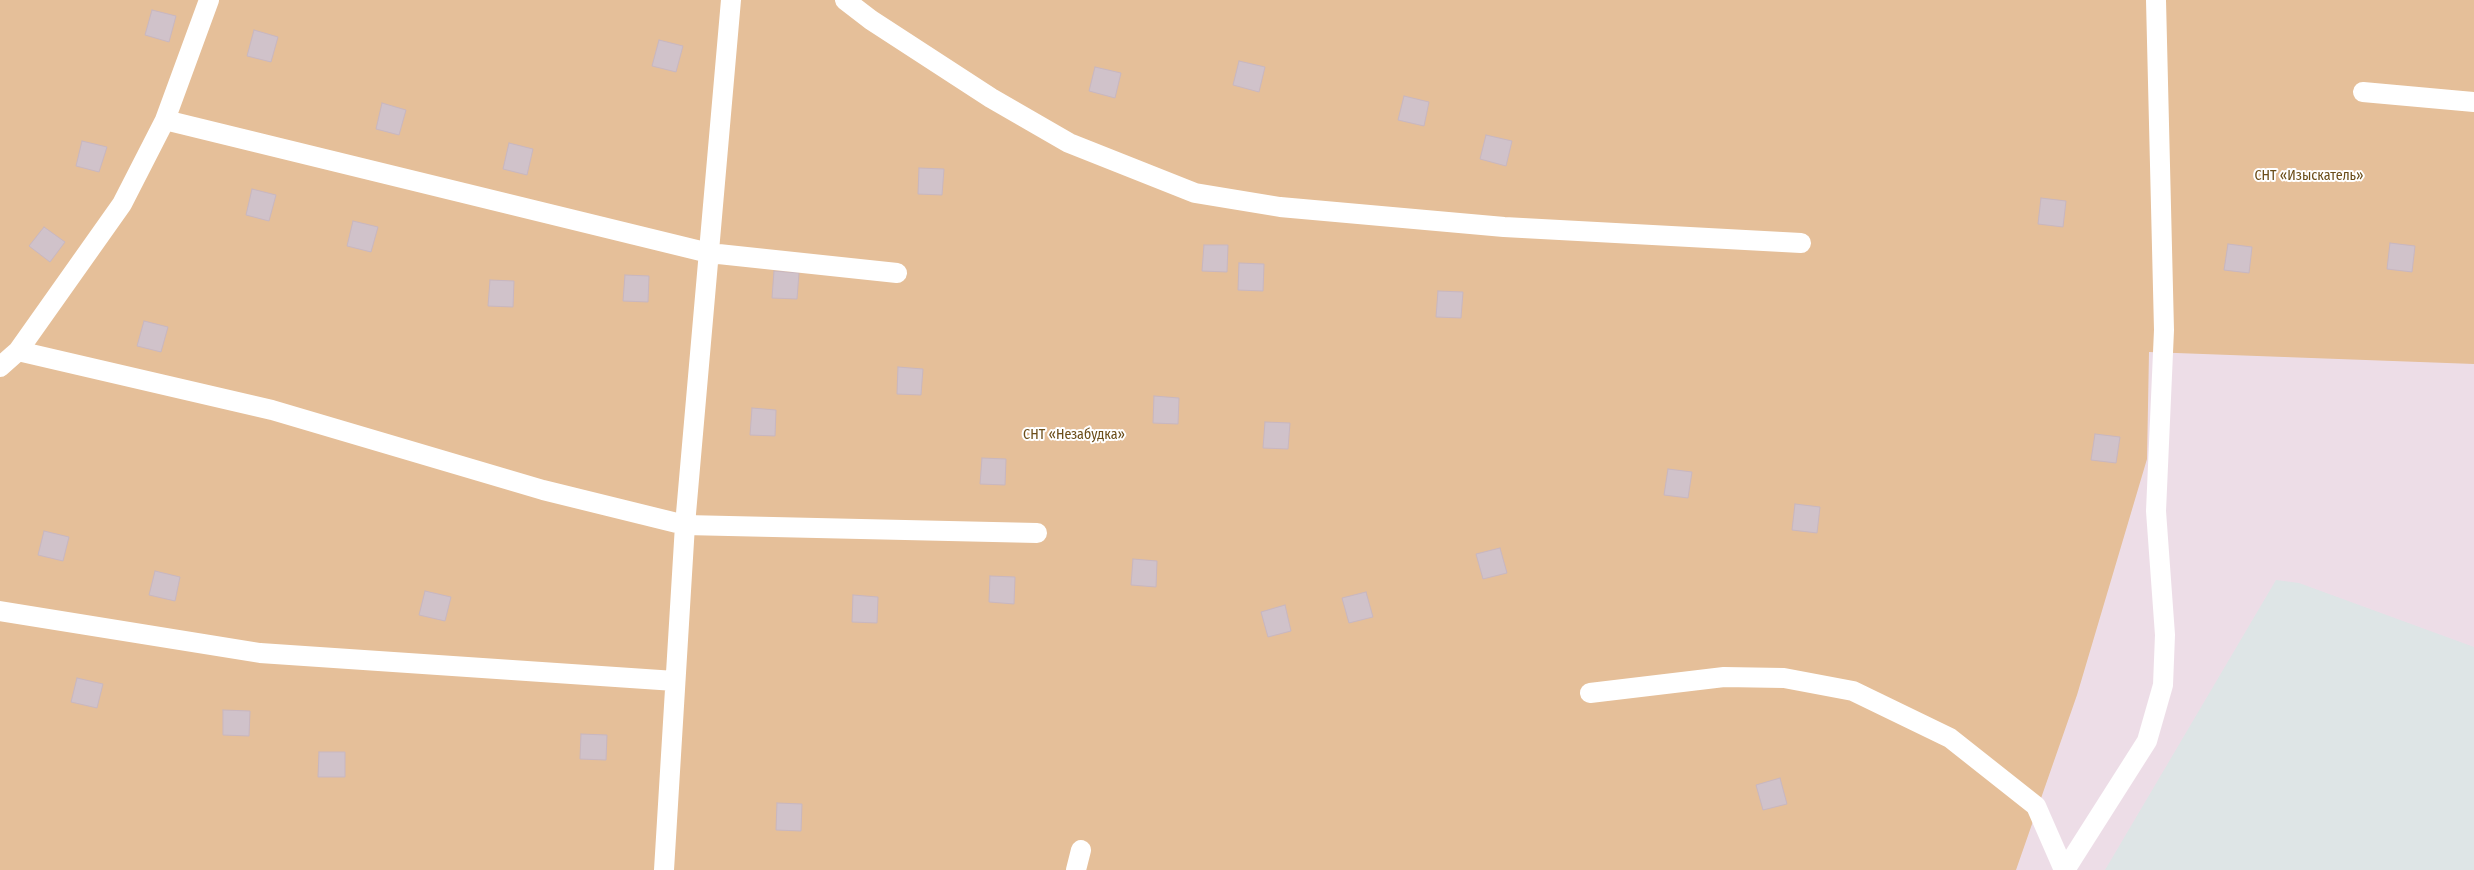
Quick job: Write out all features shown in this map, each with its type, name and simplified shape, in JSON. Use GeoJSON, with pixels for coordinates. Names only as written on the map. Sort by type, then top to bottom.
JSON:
{"type":"FeatureCollection","features":[{"type":"Feature","properties":{"kind":"lane"},"geometry":{"type":"LineString","coordinates":[[0,367],[18,351],[122,204],[165,120],[208,0]]}},
{"type":"Feature","properties":{"kind":"lane"},"geometry":{"type":"LineString","coordinates":[[664,870],[685,525],[731,0]]}},
{"type":"Feature","properties":{"kind":"lane"},"geometry":{"type":"LineString","coordinates":[[845,0],[871,20],[991,98],[1070,143],[1195,193],[1280,207],[1504,227],[1801,242]]}},
{"type":"Feature","properties":{"kind":"lane"},"geometry":{"type":"LineString","coordinates":[[2064,870],[2147,741],[2163,685],[2165,635],[2156,511],[2164,330],[2156,0]]}},
{"type":"Feature","properties":{"kind":"lane"},"geometry":{"type":"LineString","coordinates":[[2364,92],[2474,102]]}},
{"type":"Feature","properties":{"kind":"lane"},"geometry":{"type":"LineString","coordinates":[[165,120],[709,253],[897,273]]}},
{"type":"Feature","properties":{"kind":"lane"},"geometry":{"type":"LineString","coordinates":[[18,351],[272,410],[543,490],[685,525],[1037,533]]}},
{"type":"Feature","properties":{"kind":"lane"},"geometry":{"type":"LineString","coordinates":[[0,611],[260,654],[675,681]]}},
{"type":"Feature","properties":{"kind":"lane"},"geometry":{"type":"LineString","coordinates":[[1590,693],[1724,677],[1784,678],[1853,691],[1950,738],[2036,806],[2064,870]]}},
{"type":"Feature","properties":{"kind":"lane"},"geometry":{"type":"LineString","coordinates":[[1076,870],[1081,850]]}},
{"type":"Feature","properties":{"kind":"shaded area"},"geometry":{"type":"Polygon","coordinates":[[[2276,580],[2299,583],[2474,647],[2474,870],[2105,870],[2276,580]]]}},
{"type":"Feature","properties":{"kind":"green space","name":"СНТ «Незабудка»"},"geometry":{"type":"Polygon","coordinates":[[[0,0],[2474,0],[2474,364],[2149,352],[2147,459],[2077,695],[2016,870],[0,870],[0,0]]]}},
{"type":"Feature","properties":{"kind":"building"},"geometry":{"type":"Polygon","coordinates":[[[152,10],[176,16],[169,42],[145,35],[152,10]]]}},
{"type":"Feature","properties":{"kind":"building"},"geometry":{"type":"Polygon","coordinates":[[[254,30],[278,37],[271,62],[247,56],[254,30]]]}},
{"type":"Feature","properties":{"kind":"building"},"geometry":{"type":"Polygon","coordinates":[[[659,40],[683,46],[676,72],[652,66],[659,40]]]}},
{"type":"Feature","properties":{"kind":"building"},"geometry":{"type":"Polygon","coordinates":[[[1239,61],[1265,67],[1259,92],[1233,85],[1239,61]]]}},
{"type":"Feature","properties":{"kind":"building"},"geometry":{"type":"Polygon","coordinates":[[[1095,67],[1121,73],[1115,98],[1089,91],[1095,67]]]}},
{"type":"Feature","properties":{"kind":"building"},"geometry":{"type":"Polygon","coordinates":[[[1404,96],[1429,102],[1424,126],[1398,120],[1404,96]]]}},
{"type":"Feature","properties":{"kind":"building"},"geometry":{"type":"Polygon","coordinates":[[[382,103],[406,110],[399,135],[376,129],[382,103]]]}},
{"type":"Feature","properties":{"kind":"building"},"geometry":{"type":"Polygon","coordinates":[[[1486,135],[1512,141],[1506,166],[1480,159],[1486,135]]]}},
{"type":"Feature","properties":{"kind":"building"},"geometry":{"type":"Polygon","coordinates":[[[82,141],[107,147],[99,172],[76,166],[82,141]]]}},
{"type":"Feature","properties":{"kind":"building"},"geometry":{"type":"Polygon","coordinates":[[[509,143],[533,149],[527,175],[503,169],[509,143]]]}},
{"type":"Feature","properties":{"kind":"building"},"geometry":{"type":"Polygon","coordinates":[[[919,168],[944,169],[942,195],[918,194],[919,168]]]}},
{"type":"Feature","properties":{"kind":"building"},"geometry":{"type":"Polygon","coordinates":[[[252,189],[276,195],[269,221],[246,215],[252,189]]]}},
{"type":"Feature","properties":{"kind":"building"},"geometry":{"type":"Polygon","coordinates":[[[2041,198],[2066,201],[2063,227],[2038,224],[2041,198]]]}},
{"type":"Feature","properties":{"kind":"building"},"geometry":{"type":"Polygon","coordinates":[[[353,221],[378,227],[371,252],[347,246],[353,221]]]}},
{"type":"Feature","properties":{"kind":"building"},"geometry":{"type":"Polygon","coordinates":[[[44,227],[65,242],[50,262],[29,246],[44,227]]]}},
{"type":"Feature","properties":{"kind":"building"},"geometry":{"type":"Polygon","coordinates":[[[2390,243],[2415,246],[2412,272],[2387,269],[2390,243]]]}},
{"type":"Feature","properties":{"kind":"building"},"geometry":{"type":"Polygon","coordinates":[[[2228,244],[2252,247],[2249,273],[2224,270],[2228,244]]]}},
{"type":"Feature","properties":{"kind":"building"},"geometry":{"type":"Polygon","coordinates":[[[1204,245],[1228,245],[1227,272],[1202,271],[1204,245]]]}},
{"type":"Feature","properties":{"kind":"building"},"geometry":{"type":"Polygon","coordinates":[[[1239,263],[1264,264],[1263,291],[1238,290],[1239,263]]]}},
{"type":"Feature","properties":{"kind":"building"},"geometry":{"type":"Polygon","coordinates":[[[774,271],[799,273],[797,299],[772,298],[774,271]]]}},
{"type":"Feature","properties":{"kind":"building"},"geometry":{"type":"Polygon","coordinates":[[[625,275],[649,276],[648,302],[623,301],[625,275]]]}},
{"type":"Feature","properties":{"kind":"building"},"geometry":{"type":"Polygon","coordinates":[[[490,280],[514,281],[513,307],[488,306],[490,280]]]}},
{"type":"Feature","properties":{"kind":"building"},"geometry":{"type":"Polygon","coordinates":[[[1438,291],[1463,292],[1461,318],[1436,317],[1438,291]]]}},
{"type":"Feature","properties":{"kind":"building"},"geometry":{"type":"Polygon","coordinates":[[[144,321],[168,327],[161,352],[137,346],[144,321]]]}},
{"type":"Feature","properties":{"kind":"building"},"geometry":{"type":"Polygon","coordinates":[[[898,367],[923,369],[921,395],[897,394],[898,367]]]}},
{"type":"Feature","properties":{"kind":"building"},"geometry":{"type":"Polygon","coordinates":[[[1154,396],[1179,398],[1178,424],[1153,423],[1154,396]]]}},
{"type":"Feature","properties":{"kind":"building"},"geometry":{"type":"Polygon","coordinates":[[[752,408],[776,410],[775,436],[750,435],[752,408]]]}},
{"type":"Feature","properties":{"kind":"building"},"geometry":{"type":"Polygon","coordinates":[[[1265,422],[1290,423],[1288,449],[1263,448],[1265,422]]]}},
{"type":"Feature","properties":{"kind":"building"},"geometry":{"type":"Polygon","coordinates":[[[2095,434],[2120,437],[2116,463],[2091,460],[2095,434]]]}},
{"type":"Feature","properties":{"kind":"building"},"geometry":{"type":"Polygon","coordinates":[[[982,458],[1006,459],[1005,485],[980,484],[982,458]]]}},
{"type":"Feature","properties":{"kind":"building"},"geometry":{"type":"Polygon","coordinates":[[[1668,469],[1692,472],[1688,498],[1664,495],[1668,469]]]}},
{"type":"Feature","properties":{"kind":"building"},"geometry":{"type":"Polygon","coordinates":[[[1795,504],[1820,507],[1817,533],[1792,530],[1795,504]]]}},
{"type":"Feature","properties":{"kind":"building"},"geometry":{"type":"Polygon","coordinates":[[[44,531],[69,537],[63,561],[38,555],[44,531]]]}},
{"type":"Feature","properties":{"kind":"building"},"geometry":{"type":"Polygon","coordinates":[[[1500,548],[1507,573],[1483,579],[1476,554],[1500,548]]]}},
{"type":"Feature","properties":{"kind":"building"},"geometry":{"type":"Polygon","coordinates":[[[1133,559],[1157,561],[1156,587],[1131,585],[1133,559]]]}},
{"type":"Feature","properties":{"kind":"building"},"geometry":{"type":"Polygon","coordinates":[[[155,571],[180,577],[175,601],[149,595],[155,571]]]}},
{"type":"Feature","properties":{"kind":"building"},"geometry":{"type":"Polygon","coordinates":[[[990,576],[1015,577],[1014,604],[989,602],[990,576]]]}},
{"type":"Feature","properties":{"kind":"building"},"geometry":{"type":"Polygon","coordinates":[[[425,591],[451,597],[445,621],[419,615],[425,591]]]}},
{"type":"Feature","properties":{"kind":"building"},"geometry":{"type":"Polygon","coordinates":[[[1366,592],[1373,617],[1349,623],[1342,598],[1366,592]]]}},
{"type":"Feature","properties":{"kind":"building"},"geometry":{"type":"Polygon","coordinates":[[[853,595],[878,597],[877,623],[852,622],[853,595]]]}},
{"type":"Feature","properties":{"kind":"building"},"geometry":{"type":"Polygon","coordinates":[[[1285,605],[1291,631],[1268,637],[1261,612],[1285,605]]]}},
{"type":"Feature","properties":{"kind":"building"},"geometry":{"type":"Polygon","coordinates":[[[77,678],[103,684],[97,708],[71,702],[77,678]]]}},
{"type":"Feature","properties":{"kind":"building"},"geometry":{"type":"Polygon","coordinates":[[[223,710],[250,711],[249,736],[223,735],[223,710]]]}},
{"type":"Feature","properties":{"kind":"building"},"geometry":{"type":"Polygon","coordinates":[[[581,734],[607,735],[606,760],[580,759],[581,734]]]}},
{"type":"Feature","properties":{"kind":"building"},"geometry":{"type":"Polygon","coordinates":[[[319,752],[345,752],[345,777],[318,777],[319,752]]]}},
{"type":"Feature","properties":{"kind":"building"},"geometry":{"type":"Polygon","coordinates":[[[1780,778],[1787,804],[1763,810],[1756,785],[1780,778]]]}},
{"type":"Feature","properties":{"kind":"building"},"geometry":{"type":"Polygon","coordinates":[[[777,803],[802,804],[801,831],[776,830],[777,803]]]}},
{"type":"Feature","properties":{"kind":"park label","name":"СНТ «Изыскатель»"},"geometry":{"type":"Point","coordinates":[2309,176]}}]}
